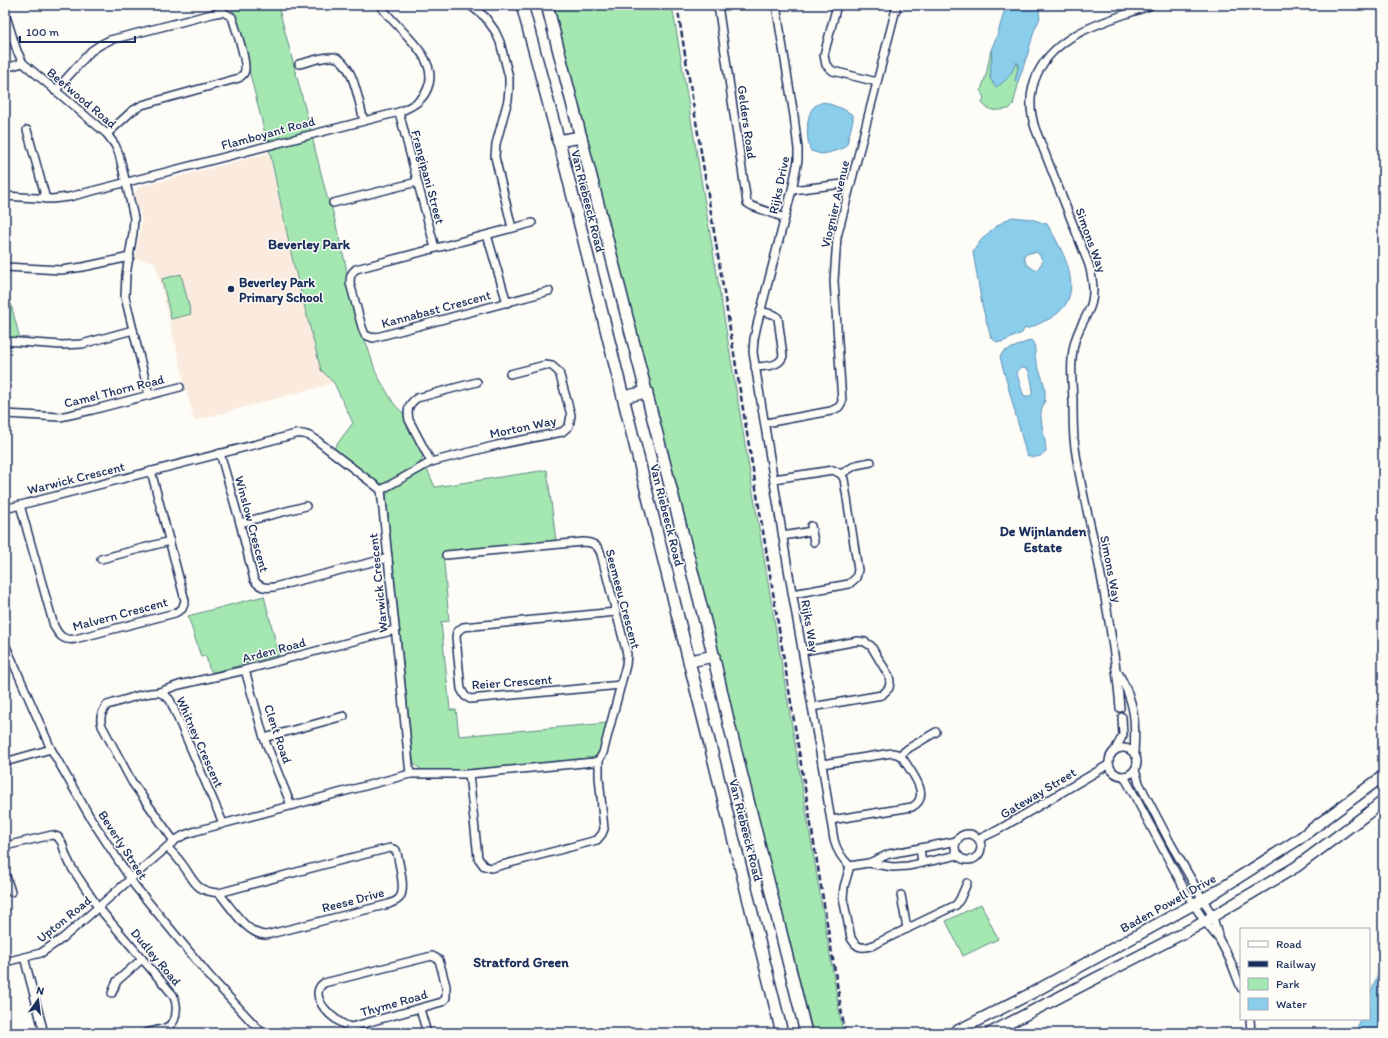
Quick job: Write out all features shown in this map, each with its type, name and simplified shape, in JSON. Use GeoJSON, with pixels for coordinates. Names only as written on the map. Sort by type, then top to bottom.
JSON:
{"type":"FeatureCollection","features":[{"type":"Feature","properties":{"kind":"main road","name":"Van Riebeeck Road"},"geometry":{"type":"LineString","coordinates":[[522,5],[690,661],[782,1033]]}},
{"type":"Feature","properties":{"kind":"main road","name":"Van Riebeeck Road"},"geometry":{"type":"LineString","coordinates":[[547,5],[714,656],[731,731],[806,1033]]}},
{"type":"Feature","properties":{"kind":"main road"},"geometry":{"type":"LineString","coordinates":[[558,141],[581,137]]}},
{"type":"Feature","properties":{"kind":"main road"},"geometry":{"type":"LineString","coordinates":[[623,397],[647,392]]}},
{"type":"Feature","properties":{"kind":"main road"},"geometry":{"type":"LineString","coordinates":[[690,661],[714,656]]}},
{"type":"Feature","properties":{"kind":"main road","name":"Baden Powell Drive"},"geometry":{"type":"LineString","coordinates":[[953,1033],[1030,994],[1198,902],[1296,841],[1383,776]]}},
{"type":"Feature","properties":{"kind":"main road"},"geometry":{"type":"LineString","coordinates":[[990,1033],[1209,920],[1296,867],[1367,814],[1383,800]]}},
{"type":"Feature","properties":{"kind":"street","name":"Flamboyant Road"},"geometry":{"type":"LineString","coordinates":[[5,196],[46,199],[69,198],[399,112],[414,106],[426,93],[431,76],[430,68],[420,51],[393,22],[380,5]]}},
{"type":"Feature","properties":{"kind":"street"},"geometry":{"type":"LineString","coordinates":[[470,5],[485,17],[495,31],[500,42],[508,77],[510,88],[508,100],[494,157],[512,228]]}},
{"type":"Feature","properties":{"kind":"street","name":"Gelders Road"},"geometry":{"type":"LineString","coordinates":[[718,5],[747,203],[785,218]]}},
{"type":"Feature","properties":{"kind":"street","name":"Rijks Drive"},"geometry":{"type":"LineString","coordinates":[[755,367],[753,352],[754,339],[798,165],[798,149],[776,5]]}},
{"type":"Feature","properties":{"kind":"street"},"geometry":{"type":"LineString","coordinates":[[837,5],[824,55],[826,65],[833,70],[877,82]]}},
{"type":"Feature","properties":{"kind":"street","name":"Viognier Avenue"},"geometry":{"type":"LineString","coordinates":[[766,423],[832,412],[839,407],[842,402],[834,281],[838,238],[897,5]]}},
{"type":"Feature","properties":{"kind":"street","name":"Simons Way"},"geometry":{"type":"LineString","coordinates":[[1120,708],[1117,670],[1097,555],[1074,440],[1072,359],[1078,332],[1089,311],[1092,301],[1092,276],[1035,128],[1031,113],[1031,99],[1034,82],[1040,68],[1049,55],[1062,44],[1085,30],[1151,5]]}},
{"type":"Feature","properties":{"kind":"street"},"geometry":{"type":"LineString","coordinates":[[55,90],[91,51],[110,40],[216,13],[223,12],[232,17],[245,64],[244,73],[239,78],[142,105],[132,111],[107,134]]}},
{"type":"Feature","properties":{"kind":"street","name":"Beefwood Road"},"geometry":{"type":"LineString","coordinates":[[5,13],[17,51],[23,63],[107,134],[117,149],[134,218],[130,257],[126,275],[125,297],[149,395]]}},
{"type":"Feature","properties":{"kind":"street"},"geometry":{"type":"LineString","coordinates":[[299,64],[326,57],[333,57],[344,63],[349,69],[352,77],[364,121]]}},
{"type":"Feature","properties":{"kind":"street"},"geometry":{"type":"LineString","coordinates":[[5,68],[23,63]]}},
{"type":"Feature","properties":{"kind":"street","name":"Frangipani Street"},"geometry":{"type":"LineString","coordinates":[[399,112],[434,248]]}},
{"type":"Feature","properties":{"kind":"street"},"geometry":{"type":"LineString","coordinates":[[27,130],[46,199]]}},
{"type":"Feature","properties":{"kind":"street"},"geometry":{"type":"LineString","coordinates":[[333,203],[417,182]]}},
{"type":"Feature","properties":{"kind":"street"},"geometry":{"type":"LineString","coordinates":[[792,190],[852,183]]}},
{"type":"Feature","properties":{"kind":"street","name":"Kannabast Crescent"},"geometry":{"type":"LineString","coordinates":[[532,223],[356,269],[350,277],[350,283],[365,335],[374,338],[549,291]]}},
{"type":"Feature","properties":{"kind":"street"},"geometry":{"type":"LineString","coordinates":[[487,235],[507,303]]}},
{"type":"Feature","properties":{"kind":"street"},"geometry":{"type":"LineString","coordinates":[[5,267],[61,270],[130,257]]}},
{"type":"Feature","properties":{"kind":"street"},"geometry":{"type":"LineString","coordinates":[[755,367],[777,364],[781,361],[783,356],[778,318],[775,315],[761,311]]}},
{"type":"Feature","properties":{"kind":"street"},"geometry":{"type":"LineString","coordinates":[[5,341],[82,344],[133,330]]}},
{"type":"Feature","properties":{"kind":"street","name":"Morton Way"},"geometry":{"type":"LineString","coordinates":[[381,490],[431,462],[497,444],[562,432],[569,426],[571,415],[559,372],[552,366],[545,364],[510,374]]}},
{"type":"Feature","properties":{"kind":"street","name":"Rijks Way"},"geometry":{"type":"LineString","coordinates":[[755,367],[766,423],[792,594],[831,820],[837,849],[841,857],[850,866]]}},
{"type":"Feature","properties":{"kind":"street"},"geometry":{"type":"LineString","coordinates":[[431,462],[409,420],[409,406],[412,401],[417,398],[477,382]]}},
{"type":"Feature","properties":{"kind":"street","name":"Camel Thorn Road"},"geometry":{"type":"LineString","coordinates":[[5,414],[60,417],[180,387]]}},
{"type":"Feature","properties":{"kind":"street","name":"Warwick Crescent"},"geometry":{"type":"LineString","coordinates":[[5,509],[296,434],[308,434],[381,490],[410,774]]}},
{"type":"Feature","properties":{"kind":"street","name":"Winslow Crescent"},"geometry":{"type":"LineString","coordinates":[[220,454],[240,523],[254,580],[262,588],[274,587],[388,558]]}},
{"type":"Feature","properties":{"kind":"street"},"geometry":{"type":"LineString","coordinates":[[841,474],[856,465],[871,462]]}},
{"type":"Feature","properties":{"kind":"street"},"geometry":{"type":"LineString","coordinates":[[774,479],[833,470],[841,474],[844,479],[856,555],[858,576],[849,584],[792,594]]}},
{"type":"Feature","properties":{"kind":"street","name":"Malvern Crescent"},"geometry":{"type":"LineString","coordinates":[[20,505],[54,626],[58,634],[66,640],[75,639],[175,613],[182,609],[185,601],[151,472]]}},
{"type":"Feature","properties":{"kind":"street"},"geometry":{"type":"LineString","coordinates":[[240,523],[306,506]]}},
{"type":"Feature","properties":{"kind":"street"},"geometry":{"type":"LineString","coordinates":[[783,536],[812,529],[814,542]]}},
{"type":"Feature","properties":{"kind":"street"},"geometry":{"type":"LineString","coordinates":[[101,559],[170,541]]}},
{"type":"Feature","properties":{"kind":"street","name":"Seemeeu Crescent"},"geometry":{"type":"LineString","coordinates":[[446,555],[583,542],[591,542],[598,547],[627,654],[626,665],[603,755],[599,760]]}},
{"type":"Feature","properties":{"kind":"street","name":"Reier Crescent"},"geometry":{"type":"LineString","coordinates":[[616,612],[463,626],[458,630],[456,637],[460,689],[467,698],[621,685]]}},
{"type":"Feature","properties":{"kind":"street","name":"Arden Road"},"geometry":{"type":"LineString","coordinates":[[159,692],[178,685],[245,670],[395,630]]}},
{"type":"Feature","properties":{"kind":"street"},"geometry":{"type":"LineString","coordinates":[[803,651],[858,641],[865,642],[871,646],[890,679],[889,688],[882,695],[812,707]]}},
{"type":"Feature","properties":{"kind":"street","name":"Beverly Street"},"geometry":{"type":"LineString","coordinates":[[5,644],[51,749],[90,816],[131,879],[211,978],[262,1033]]}},
{"type":"Feature","properties":{"kind":"street","name":"Clent Road"},"geometry":{"type":"LineString","coordinates":[[245,670],[264,738],[291,805]]}},
{"type":"Feature","properties":{"kind":"street","name":"Simons Way"},"geometry":{"type":"LineString","coordinates":[[1117,670],[1126,686],[1132,702],[1135,722],[1134,754]]}},
{"type":"Feature","properties":{"kind":"street","name":"Whitney Crescent"},"geometry":{"type":"LineString","coordinates":[[174,841],[132,782],[102,726],[100,721],[103,710],[108,705],[159,692],[170,700],[223,823]]}},
{"type":"Feature","properties":{"kind":"street"},"geometry":{"type":"LineString","coordinates":[[264,738],[344,716]]}},
{"type":"Feature","properties":{"kind":"street"},"geometry":{"type":"LineString","coordinates":[[1122,717],[1123,735],[1115,750],[1109,756],[1108,765],[1112,772],[1120,776],[1132,773],[1135,770]]}},
{"type":"Feature","properties":{"kind":"street"},"geometry":{"type":"LineString","coordinates":[[900,755],[936,732]]}},
{"type":"Feature","properties":{"kind":"street"},"geometry":{"type":"LineString","coordinates":[[1115,750],[1128,748],[1134,754],[1137,762],[1135,770],[1139,783],[1198,902],[1209,920]]}},
{"type":"Feature","properties":{"kind":"street"},"geometry":{"type":"LineString","coordinates":[[5,762],[51,749]]}},
{"type":"Feature","properties":{"kind":"street"},"geometry":{"type":"LineString","coordinates":[[822,764],[892,753],[900,755],[920,788],[921,794],[918,803],[909,808],[831,820]]}},
{"type":"Feature","properties":{"kind":"street"},"geometry":{"type":"LineString","coordinates":[[131,879],[174,841],[196,830],[410,774],[469,774],[594,762],[599,760],[599,777],[604,829],[600,838],[491,868],[484,866],[478,858],[469,774]]}},
{"type":"Feature","properties":{"kind":"street","name":"Gateway Street"},"geometry":{"type":"LineString","coordinates":[[979,838],[998,830],[1108,765]]}},
{"type":"Feature","properties":{"kind":"street"},"geometry":{"type":"LineString","coordinates":[[1124,776],[1209,920],[1230,960],[1240,985]]}},
{"type":"Feature","properties":{"kind":"street"},"geometry":{"type":"LineString","coordinates":[[971,834],[979,838],[982,847],[976,857],[968,860],[963,859],[958,855],[956,849],[957,841],[959,837],[971,834]]}},
{"type":"Feature","properties":{"kind":"street","name":"Dudley Road"},"geometry":{"type":"LineString","coordinates":[[5,846],[52,835],[58,837],[72,868],[98,907],[173,995],[176,1006],[176,1017],[174,1024],[169,1027],[145,1033]]}},
{"type":"Feature","properties":{"kind":"street"},"geometry":{"type":"LineString","coordinates":[[868,864],[889,854],[957,841]]}},
{"type":"Feature","properties":{"kind":"street","name":"Reese Drive"},"geometry":{"type":"LineString","coordinates":[[167,847],[182,864],[199,888],[211,892],[219,893],[390,848],[396,850],[398,853],[403,887],[400,897],[389,904],[266,935],[257,934],[250,930],[219,893]]}},
{"type":"Feature","properties":{"kind":"street"},"geometry":{"type":"LineString","coordinates":[[920,848],[922,863]]}},
{"type":"Feature","properties":{"kind":"street"},"geometry":{"type":"LineString","coordinates":[[958,855],[922,863],[893,867],[868,864],[850,866],[843,898],[851,938],[854,944],[864,948],[870,946],[956,905],[967,882]]}},
{"type":"Feature","properties":{"kind":"street"},"geometry":{"type":"LineString","coordinates":[[5,873],[11,892]]}},
{"type":"Feature","properties":{"kind":"street","name":"Upton Road"},"geometry":{"type":"LineString","coordinates":[[5,962],[41,953],[49,948],[131,879]]}},
{"type":"Feature","properties":{"kind":"street"},"geometry":{"type":"LineString","coordinates":[[901,895],[907,929]]}},
{"type":"Feature","properties":{"kind":"street"},"geometry":{"type":"LineString","coordinates":[[24,957],[44,1033]]}},
{"type":"Feature","properties":{"kind":"street","name":"Thyme Road"},"geometry":{"type":"LineString","coordinates":[[425,957],[434,957],[438,960],[443,974],[447,992],[446,998],[442,1002],[420,1009],[351,1027],[345,1026],[339,1022],[320,1002],[318,991],[320,986],[324,983],[425,957]]}},
{"type":"Feature","properties":{"kind":"street"},"geometry":{"type":"LineString","coordinates":[[112,993],[117,981],[142,959]]}},
{"type":"Feature","properties":{"kind":"street"},"geometry":{"type":"LineString","coordinates":[[420,1009],[427,1033]]}},
{"type":"Feature","properties":{"kind":"street"},"geometry":{"type":"LineString","coordinates":[[1250,1020],[1251,1033]]}},
{"type":"Feature","properties":{"kind":"shaded area","name":"Beverley Park Primary School"},"geometry":{"type":"Polygon","coordinates":[[[269,153],[293,262],[321,370],[334,383],[194,421],[155,262],[135,259],[142,220],[134,194],[139,187],[269,153]]]}},
{"type":"Feature","properties":{"kind":"green space"},"geometry":{"type":"Polygon","coordinates":[[[231,5],[278,5],[311,131],[267,142],[237,22],[231,5]]]}},
{"type":"Feature","properties":{"kind":"green space"},"geometry":{"type":"Polygon","coordinates":[[[551,5],[672,5],[843,1033],[813,1033],[551,5]]]}},
{"type":"Feature","properties":{"kind":"green space"},"geometry":{"type":"Polygon","coordinates":[[[991,50],[992,60],[990,78],[993,84],[1008,76],[1017,63],[1018,69],[1015,81],[1018,82],[1018,85],[1013,105],[1009,109],[991,110],[982,103],[984,99],[981,90],[986,75],[991,50]]]}},
{"type":"Feature","properties":{"kind":"green space"},"geometry":{"type":"Polygon","coordinates":[[[312,137],[346,266],[347,283],[359,330],[367,345],[376,373],[394,404],[405,415],[423,453],[422,460],[418,465],[385,484],[377,482],[334,448],[353,423],[334,383],[321,370],[293,262],[269,148],[312,137]]]}},
{"type":"Feature","properties":{"kind":"green space"},"geometry":{"type":"Polygon","coordinates":[[[181,274],[191,314],[171,319],[162,279],[181,274]]]}},
{"type":"Feature","properties":{"kind":"green space"},"geometry":{"type":"Polygon","coordinates":[[[5,281],[20,339],[5,338],[5,281]]]}},
{"type":"Feature","properties":{"kind":"green space"},"geometry":{"type":"Polygon","coordinates":[[[426,467],[435,487],[547,470],[556,541],[443,552],[449,621],[441,622],[450,710],[456,710],[459,736],[608,723],[601,750],[594,758],[454,771],[422,770],[415,765],[413,760],[386,495],[390,488],[426,467]]]}},
{"type":"Feature","properties":{"kind":"green space"},"geometry":{"type":"Polygon","coordinates":[[[264,596],[279,655],[214,672],[211,671],[206,656],[201,657],[188,616],[264,596]]]}},
{"type":"Feature","properties":{"kind":"green space"},"geometry":{"type":"Polygon","coordinates":[[[981,904],[998,939],[963,956],[946,921],[981,904]]]}},
{"type":"Feature","properties":{"kind":"water"},"geometry":{"type":"Polygon","coordinates":[[[1006,5],[1040,5],[1040,18],[1034,31],[1018,82],[1015,81],[1018,69],[1018,63],[1016,63],[1013,70],[1003,83],[996,87],[990,78],[992,60],[991,50],[998,33],[1006,5]]]}},
{"type":"Feature","properties":{"kind":"water"},"geometry":{"type":"Polygon","coordinates":[[[824,102],[843,109],[853,115],[853,120],[847,144],[844,148],[821,154],[811,151],[808,141],[807,127],[809,115],[812,110],[815,106],[824,102]]]}},
{"type":"Feature","properties":{"kind":"water"},"geometry":{"type":"Polygon","coordinates":[[[1012,217],[1031,219],[1047,224],[1061,249],[1066,262],[1070,275],[1071,288],[1068,300],[1060,311],[1033,327],[1024,329],[1022,333],[1002,342],[997,342],[991,338],[982,305],[973,252],[985,236],[1012,217]],[[1035,252],[1025,254],[1024,256],[1026,264],[1035,270],[1038,269],[1043,261],[1039,254],[1035,252]]]}},
{"type":"Feature","properties":{"kind":"water"},"geometry":{"type":"Polygon","coordinates":[[[1031,340],[1035,347],[1036,361],[1045,388],[1045,400],[1041,415],[1046,452],[1040,456],[1030,457],[1026,453],[1000,357],[1003,352],[1031,340]],[[1025,368],[1018,370],[1017,374],[1023,394],[1025,396],[1031,396],[1032,382],[1028,369],[1025,368]]]}},
{"type":"Feature","properties":{"kind":"water"},"geometry":{"type":"Polygon","coordinates":[[[1383,961],[1383,1033],[1355,1033],[1361,1020],[1370,1020],[1370,994],[1383,961]]]}},
{"type":"Feature","properties":{"kind":"railway"},"geometry":{"type":"LineString","coordinates":[[677,5],[845,1033]]}},
{"type":"Feature","properties":{"kind":"place","name":"Beverley Park Primary School"},"geometry":{"type":"Point","coordinates":[231,289]}},
{"type":"Feature","properties":{"kind":"district","name":"Beverley Park"},"geometry":{"type":"Point","coordinates":[309,244]}},
{"type":"Feature","properties":{"kind":"district","name":"De Wijnlanden Estate"},"geometry":{"type":"Point","coordinates":[1043,540]}},
{"type":"Feature","properties":{"kind":"district","name":"Stratford Green"},"geometry":{"type":"Point","coordinates":[521,962]}}]}
